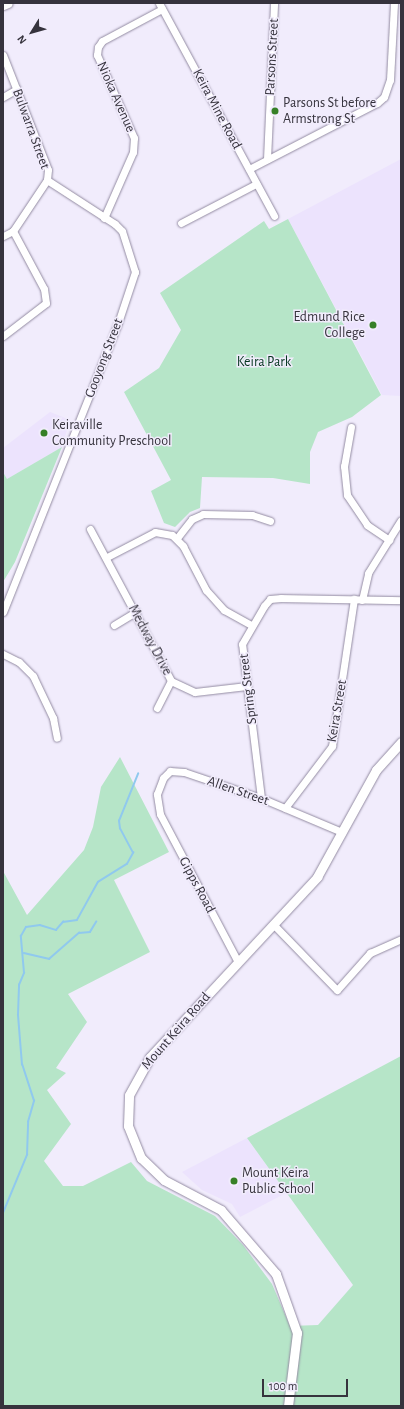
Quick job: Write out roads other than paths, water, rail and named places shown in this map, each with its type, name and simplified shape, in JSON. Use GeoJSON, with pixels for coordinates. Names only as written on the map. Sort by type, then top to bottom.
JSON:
{"type":"FeatureCollection","features":[{"type":"Feature","properties":{"kind":"main road"},"geometry":{"type":"LineString","coordinates":[[3,6],[8,3]]}},
{"type":"Feature","properties":{"kind":"main road","name":"Mount Keira Road"},"geometry":{"type":"LineString","coordinates":[[288,1406],[297,1333],[276,1274],[222,1210],[164,1180],[150,1169],[135,1147],[128,1126],[129,1095],[143,1067],[316,877],[376,770],[401,742]]}},
{"type":"Feature","properties":{"kind":"street","name":"Parsons Street"},"geometry":{"type":"LineString","coordinates":[[267,159],[274,3]]}},
{"type":"Feature","properties":{"kind":"street"},"geometry":{"type":"LineString","coordinates":[[249,169],[377,103],[386,92],[390,80],[394,3]]}},
{"type":"Feature","properties":{"kind":"street","name":"Keira Mine Road"},"geometry":{"type":"LineString","coordinates":[[161,6],[274,216]]}},
{"type":"Feature","properties":{"kind":"street","name":"Nioka Avenue"},"geometry":{"type":"LineString","coordinates":[[104,218],[133,152],[134,138],[97,55],[98,47],[102,41],[161,6]]}},
{"type":"Feature","properties":{"kind":"street","name":"Bulwarra Street"},"geometry":{"type":"LineString","coordinates":[[3,55],[48,170],[46,180],[12,231],[3,236]]}},
{"type":"Feature","properties":{"kind":"street"},"geometry":{"type":"LineString","coordinates":[[3,97],[17,89]]}},
{"type":"Feature","properties":{"kind":"street","name":"Gooyong Street"},"geometry":{"type":"LineString","coordinates":[[3,612],[117,326],[135,272],[122,231],[46,180]]}},
{"type":"Feature","properties":{"kind":"street"},"geometry":{"type":"LineString","coordinates":[[181,223],[256,184]]}},
{"type":"Feature","properties":{"kind":"street"},"geometry":{"type":"LineString","coordinates":[[3,336],[46,303],[44,289],[12,231]]}},
{"type":"Feature","properties":{"kind":"street"},"geometry":{"type":"LineString","coordinates":[[352,427],[344,466],[347,495],[367,525],[389,540]]}},
{"type":"Feature","properties":{"kind":"street"},"geometry":{"type":"LineString","coordinates":[[177,538],[192,520],[203,514],[252,515],[270,521]]}},
{"type":"Feature","properties":{"kind":"street"},"geometry":{"type":"LineString","coordinates":[[362,600],[368,573],[401,520]]}},
{"type":"Feature","properties":{"kind":"street","name":"Medway Drive"},"geometry":{"type":"LineString","coordinates":[[90,529],[107,557],[171,681],[195,692],[247,686]]}},
{"type":"Feature","properties":{"kind":"street"},"geometry":{"type":"LineString","coordinates":[[107,557],[155,532],[168,533],[177,538],[206,590],[224,610],[251,625]]}},
{"type":"Feature","properties":{"kind":"street","name":"Spring Street"},"geometry":{"type":"LineString","coordinates":[[261,798],[242,644],[251,625],[267,602],[274,598],[401,600]]}},
{"type":"Feature","properties":{"kind":"street","name":"Keira Street"},"geometry":{"type":"LineString","coordinates":[[285,808],[332,746],[354,599]]}},
{"type":"Feature","properties":{"kind":"street"},"geometry":{"type":"LineString","coordinates":[[114,625],[136,612]]}},
{"type":"Feature","properties":{"kind":"street"},"geometry":{"type":"LineString","coordinates":[[3,654],[19,662],[33,676],[53,718],[57,738]]}},
{"type":"Feature","properties":{"kind":"street"},"geometry":{"type":"LineString","coordinates":[[157,708],[171,681]]}},
{"type":"Feature","properties":{"kind":"street","name":"Allen Street"},"geometry":{"type":"LineString","coordinates":[[157,807],[156,794],[163,778],[170,771],[184,772],[261,798],[342,832]]}},
{"type":"Feature","properties":{"kind":"street","name":"Gipps Road"},"geometry":{"type":"LineString","coordinates":[[157,807],[238,962]]}},
{"type":"Feature","properties":{"kind":"street"},"geometry":{"type":"LineString","coordinates":[[273,924],[337,990],[370,953],[401,939]]}},
{"type":"Feature","properties":{"kind":"waterway"},"geometry":{"type":"LineString","coordinates":[[3,1213],[27,1155],[28,1122],[34,1101],[22,1065],[18,1015],[19,985],[24,973],[21,936],[26,927],[40,925],[56,930],[63,922],[77,920],[98,882],[127,864],[133,853],[120,829],[119,821],[138,774]]}},
{"type":"Feature","properties":{"kind":"waterway"},"geometry":{"type":"LineString","coordinates":[[24,953],[49,959],[79,933],[90,932],[96,922]]}},
{"type":"Feature","properties":{"kind":"place","name":"Parsons St before Armstrong St"},"geometry":{"type":"Point","coordinates":[275,111]}},
{"type":"Feature","properties":{"kind":"place","name":"Edmund Rice College"},"geometry":{"type":"Point","coordinates":[373,325]}},
{"type":"Feature","properties":{"kind":"place","name":"Keiraville Community Preschool"},"geometry":{"type":"Point","coordinates":[44,433]}},
{"type":"Feature","properties":{"kind":"place","name":"Mount Keira Public School"},"geometry":{"type":"Point","coordinates":[234,1181]}},
{"type":"Feature","properties":{"kind":"park label","name":"Keira Park"},"geometry":{"type":"Point","coordinates":[264,362]}}]}
